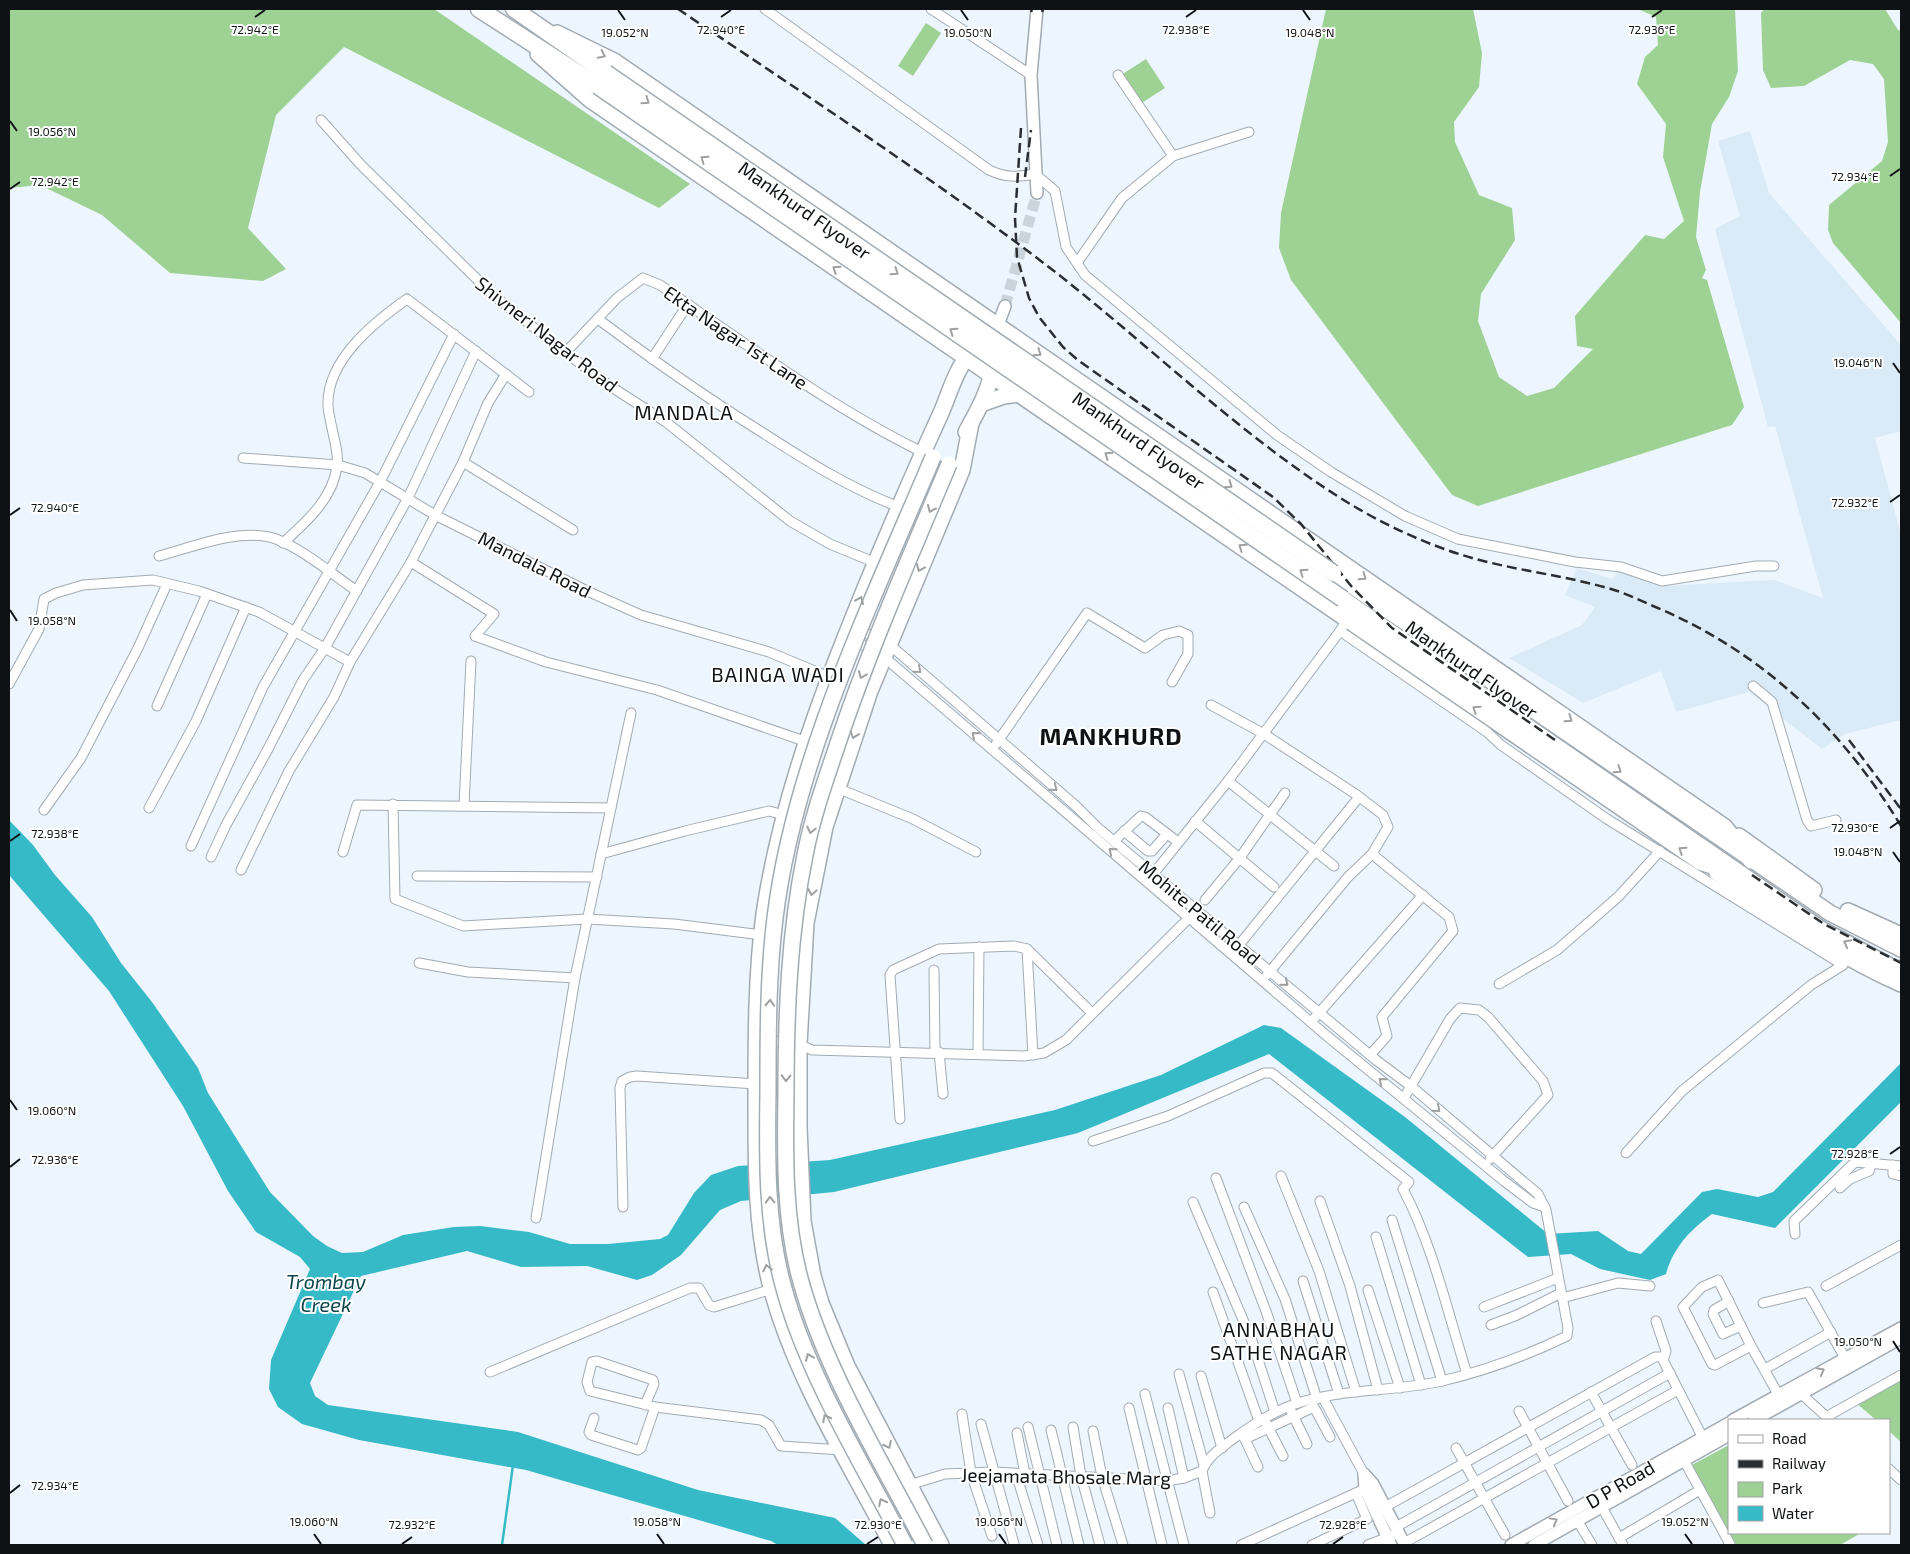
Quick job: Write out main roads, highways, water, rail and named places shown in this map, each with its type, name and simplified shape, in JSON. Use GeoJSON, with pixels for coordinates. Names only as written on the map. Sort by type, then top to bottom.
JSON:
{"type":"FeatureCollection","features":[{"type":"Feature","properties":{"kind":"highway","name":"Mankhurd Flyover"},"geometry":{"type":"LineString","coordinates":[[479,9],[515,33],[602,80],[1332,573],[1721,832],[1756,856],[1830,913],[1900,944]]}},
{"type":"Feature","properties":{"kind":"highway","name":"Mankhurd Flyover"},"geometry":{"type":"LineString","coordinates":[[520,13],[602,80],[1339,605],[1392,633],[1740,881]]}},
{"type":"Feature","properties":{"kind":"highway"},"geometry":{"type":"LineString","coordinates":[[520,13],[614,61],[998,325],[1721,832]]}},
{"type":"Feature","properties":{"kind":"highway"},"geometry":{"type":"LineString","coordinates":[[515,33],[589,98],[992,376],[1339,605],[1344,625],[1493,728],[1704,856]]}},
{"type":"Feature","properties":{"kind":"highway"},"geometry":{"type":"LineString","coordinates":[[905,1545],[819,1379],[792,1314],[783,1285],[771,1222],[767,1128],[768,1040],[775,919],[795,818],[840,681],[928,454],[942,411],[966,358],[998,325]]}},
{"type":"Feature","properties":{"kind":"highway"},"geometry":{"type":"LineString","coordinates":[[925,1545],[835,1371],[809,1308],[800,1280],[789,1221],[785,1128],[786,1041],[793,922],[815,814],[857,687],[950,464],[981,404],[992,376],[998,325]]}},
{"type":"Feature","properties":{"kind":"highway"},"geometry":{"type":"LineString","coordinates":[[981,404],[1004,396],[1019,394]]}},
{"type":"Feature","properties":{"kind":"highway"},"geometry":{"type":"LineString","coordinates":[[940,1545],[847,1366],[821,1304],[813,1276],[803,1221],[799,1127],[799,1044],[806,924],[822,842],[837,788],[870,692],[962,470],[970,424]]}},
{"type":"Feature","properties":{"kind":"highway"},"geometry":{"type":"LineString","coordinates":[[891,1542],[808,1384],[781,1318],[772,1289],[760,1222],[756,1128],[756,1039],[762,935],[770,879],[784,815],[829,677],[847,630],[899,507],[928,454]]}},
{"type":"Feature","properties":{"kind":"highway"},"geometry":{"type":"LineString","coordinates":[[1740,881],[1821,929],[1896,968]]}},
{"type":"Feature","properties":{"kind":"highway"},"geometry":{"type":"LineString","coordinates":[[1740,881],[1788,922],[1869,970],[1901,984]]}},
{"type":"Feature","properties":{"kind":"highway"},"geometry":{"type":"LineString","coordinates":[[808,1384],[847,1366]]}},
{"type":"Feature","properties":{"kind":"water","name":"Trombay Creek"},"geometry":{"type":"Polygon","coordinates":[[[9,820],[33,845],[55,875],[92,917],[121,963],[152,1002],[198,1068],[208,1093],[270,1192],[313,1236],[327,1246],[342,1253],[363,1252],[403,1235],[454,1227],[480,1226],[529,1232],[570,1244],[608,1244],[660,1239],[668,1235],[694,1193],[711,1175],[738,1166],[830,1160],[1055,1110],[1161,1075],[1264,1025],[1281,1028],[1405,1117],[1548,1234],[1598,1231],[1628,1251],[1641,1254],[1702,1192],[1717,1189],[1758,1197],[1773,1192],[1901,1063],[1901,1102],[1775,1228],[1712,1214],[1684,1240],[1673,1256],[1666,1274],[1650,1280],[1600,1269],[1571,1254],[1528,1257],[1269,1054],[1078,1133],[834,1192],[741,1201],[720,1210],[681,1255],[652,1275],[637,1280],[587,1266],[521,1267],[467,1251],[361,1276],[310,1383],[315,1396],[328,1405],[518,1432],[698,1490],[835,1518],[866,1545],[778,1545],[771,1541],[526,1470],[359,1440],[302,1424],[278,1407],[269,1389],[271,1360],[310,1269],[300,1257],[256,1232],[228,1191],[183,1106],[109,991],[9,875],[9,820]]]}},
{"type":"Feature","properties":{"kind":"waterway"},"geometry":{"type":"LineString","coordinates":[[502,1545],[513,1465]]}},
{"type":"Feature","properties":{"kind":"tunnel"},"geometry":{"type":"LineString","coordinates":[[1005,306],[1037,193]]}},
{"type":"Feature","properties":{"kind":"railway"},"geometry":{"type":"LineString","coordinates":[[678,9],[962,203],[1054,271],[1231,418],[1304,474],[1342,499],[1405,533],[1455,553],[1623,593],[1692,624],[1729,645],[1763,669],[1825,725],[1878,790],[1901,826]]}},
{"type":"Feature","properties":{"kind":"railway"},"geometry":{"type":"LineString","coordinates":[[1021,128],[1015,218],[1017,257],[1029,298],[1039,317],[1063,347],[1079,361],[1273,497],[1301,524],[1352,587],[1392,628],[1555,740]]}},
{"type":"Feature","properties":{"kind":"railway"},"geometry":{"type":"LineString","coordinates":[[1025,177],[1031,130]]}},
{"type":"Feature","properties":{"kind":"railway"},"geometry":{"type":"LineString","coordinates":[[1849,740],[1901,809]]}},
{"type":"Feature","properties":{"kind":"railway"},"geometry":{"type":"LineString","coordinates":[[1752,875],[1824,924],[1901,963]]}},
{"type":"Feature","properties":{"kind":"district","name":"MANDALA"},"geometry":{"type":"Point","coordinates":[684,412]}},
{"type":"Feature","properties":{"kind":"district","name":"BAINGA WADI"},"geometry":{"type":"Point","coordinates":[778,674]}},
{"type":"Feature","properties":{"kind":"district","name":"MANKHURD"},"geometry":{"type":"Point","coordinates":[1111,735]}},
{"type":"Feature","properties":{"kind":"district","name":"ANNABHAU SATHE NAGAR"},"geometry":{"type":"Point","coordinates":[1279,1340]}}]}
